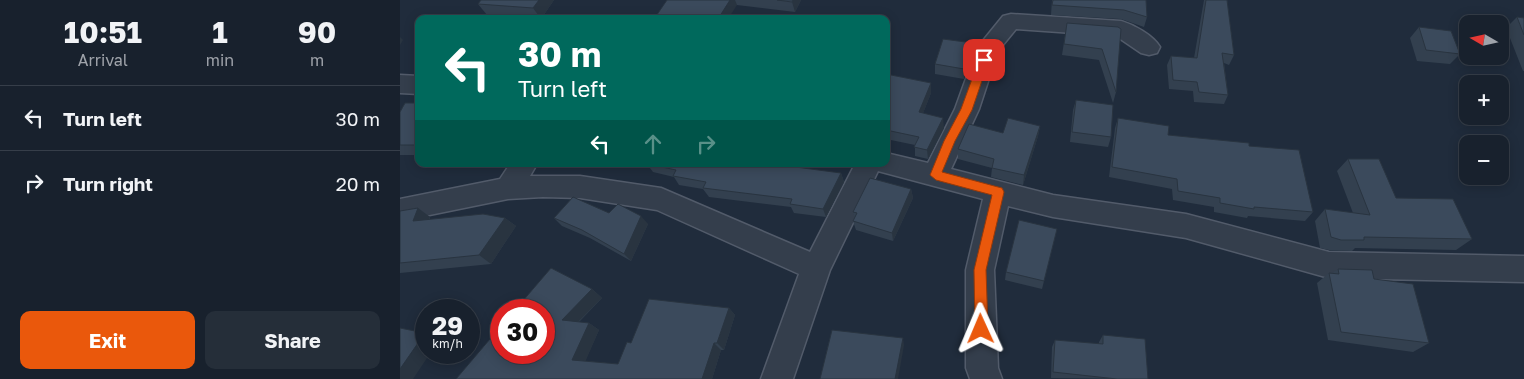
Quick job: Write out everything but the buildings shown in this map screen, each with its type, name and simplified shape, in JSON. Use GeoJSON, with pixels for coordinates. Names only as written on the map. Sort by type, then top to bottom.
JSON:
{"type":"FeatureCollection","features":[{"type":"Feature","properties":{"kind":"street"},"geometry":{"type":"LineString","coordinates":[[936,175],[950,141],[967,110],[988,48],[1010,21],[1121,29],[1149,47]]}},
{"type":"Feature","properties":{"kind":"street"},"geometry":{"type":"LineString","coordinates":[[400,84],[415,85]]}},
{"type":"Feature","properties":{"kind":"street"},"geometry":{"type":"LineString","coordinates":[[890,164],[1053,206],[1186,226],[1329,265],[1524,269]]}},
{"type":"Feature","properties":{"kind":"street"},"geometry":{"type":"LineString","coordinates":[[508,188],[522,167]]}},
{"type":"Feature","properties":{"kind":"street"},"geometry":{"type":"LineString","coordinates":[[777,379],[816,268],[866,167]]}},
{"type":"Feature","properties":{"kind":"street"},"geometry":{"type":"LineString","coordinates":[[400,210],[508,188],[542,186],[580,187],[660,199],[816,268]]}},
{"type":"Feature","properties":{"kind":"street"},"geometry":{"type":"LineString","coordinates":[[986,379],[982,368],[980,270],[998,192]]}},
{"type":"Feature","properties":{"kind":"route"},"geometry":{"type":"LineString","coordinates":[[981,329],[980,270],[998,192],[936,175],[950,141],[967,110],[984,60]]}}]}
